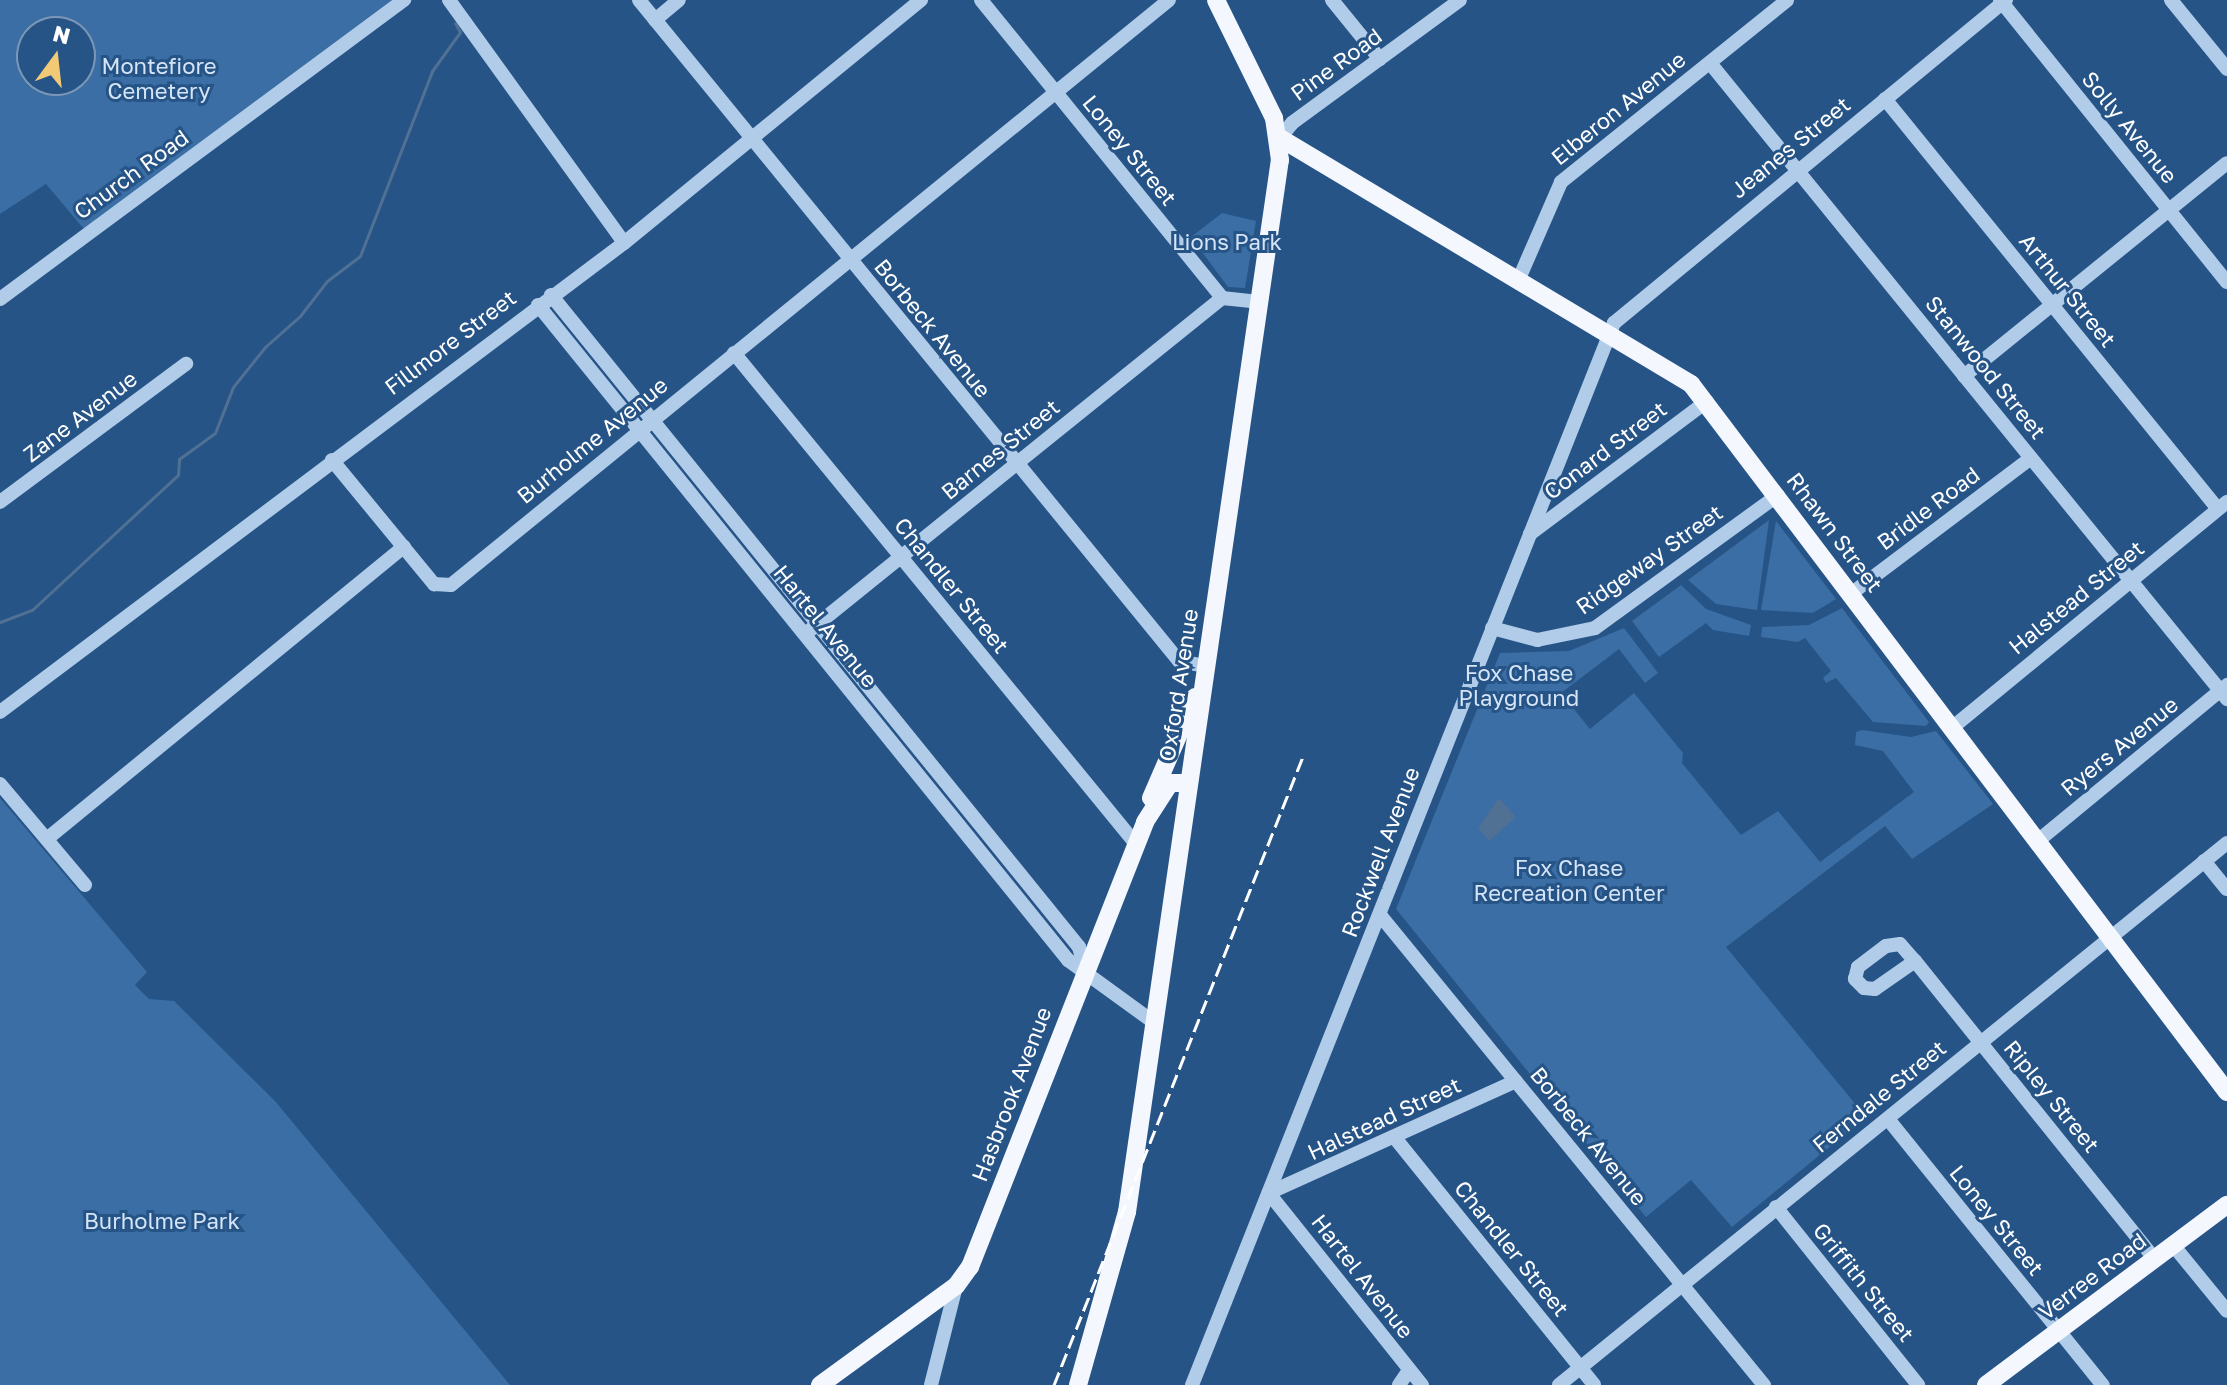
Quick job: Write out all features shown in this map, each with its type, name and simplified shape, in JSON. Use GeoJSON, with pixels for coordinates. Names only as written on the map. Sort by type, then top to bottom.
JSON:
{"type":"FeatureCollection","features":[{"type":"Feature","properties":{"kind":"main road"},"geometry":{"type":"LineString","coordinates":[[1216,0],[1280,138]]}},
{"type":"Feature","properties":{"kind":"main road","name":"Rhawn Street"},"geometry":{"type":"LineString","coordinates":[[1280,138],[1691,384],[1707,401],[2227,1092]]}},
{"type":"Feature","properties":{"kind":"main road","name":"Oxford Avenue"},"geometry":{"type":"LineString","coordinates":[[1078,1385],[1124,1231],[1280,138]]}},
{"type":"Feature","properties":{"kind":"main road","name":"Hasbrook Avenue"},"geometry":{"type":"LineString","coordinates":[[956,1286],[970,1267],[1145,822],[1153,789],[1204,675]]}},
{"type":"Feature","properties":{"kind":"main road","name":"Hasbrook Avenue"},"geometry":{"type":"LineString","coordinates":[[1145,822],[1170,783],[1187,783]]}},
{"type":"Feature","properties":{"kind":"main road","name":"Verree Road"},"geometry":{"type":"LineString","coordinates":[[1986,1385],[2227,1205]]}},
{"type":"Feature","properties":{"kind":"main road"},"geometry":{"type":"LineString","coordinates":[[820,1385],[956,1286]]}},
{"type":"Feature","properties":{"kind":"street","name":"Church Road"},"geometry":{"type":"LineString","coordinates":[[0,299],[404,0]]}},
{"type":"Feature","properties":{"kind":"street"},"geometry":{"type":"LineString","coordinates":[[449,0],[624,243]]}},
{"type":"Feature","properties":{"kind":"street","name":"Borbeck Avenue"},"geometry":{"type":"LineString","coordinates":[[639,0],[1179,661],[1204,675]]}},
{"type":"Feature","properties":{"kind":"street"},"geometry":{"type":"LineString","coordinates":[[655,20],[679,0]]}},
{"type":"Feature","properties":{"kind":"street","name":"Fillmore Street"},"geometry":{"type":"LineString","coordinates":[[0,712],[624,243],[921,0]]}},
{"type":"Feature","properties":{"kind":"street","name":"Loney Street"},"geometry":{"type":"LineString","coordinates":[[981,0],[1222,298]]}},
{"type":"Feature","properties":{"kind":"street","name":"Burholme Avenue"},"geometry":{"type":"LineString","coordinates":[[332,460],[434,584],[451,585],[1169,0]]}},
{"type":"Feature","properties":{"kind":"street"},"geometry":{"type":"LineString","coordinates":[[1332,0],[1380,59]]}},
{"type":"Feature","properties":{"kind":"street","name":"Pine Road"},"geometry":{"type":"LineString","coordinates":[[1280,138],[1292,123],[1460,0]]}},
{"type":"Feature","properties":{"kind":"street","name":"Elberon Avenue"},"geometry":{"type":"LineString","coordinates":[[1518,281],[1561,182],[1787,0]]}},
{"type":"Feature","properties":{"kind":"street"},"geometry":{"type":"LineString","coordinates":[[2171,0],[2227,69]]}},
{"type":"Feature","properties":{"kind":"street","name":"Jeanes Street"},"geometry":{"type":"LineString","coordinates":[[1608,334],[1633,304],[2003,1]]}},
{"type":"Feature","properties":{"kind":"street","name":"Solly Avenue"},"geometry":{"type":"LineString","coordinates":[[2003,1],[2227,282]]}},
{"type":"Feature","properties":{"kind":"street","name":"Stanwood Street"},"geometry":{"type":"LineString","coordinates":[[1710,63],[2131,581],[2225,692]]}},
{"type":"Feature","properties":{"kind":"street","name":"Arthur Street"},"geometry":{"type":"LineString","coordinates":[[1885,99],[2052,306],[2223,505]]}},
{"type":"Feature","properties":{"kind":"street"},"geometry":{"type":"LineString","coordinates":[[1964,376],[2227,163]]}},
{"type":"Feature","properties":{"kind":"street","name":"Hartel Avenue"},"geometry":{"type":"LineString","coordinates":[[551,295],[652,420],[1068,960],[1085,969],[1123,1003],[1152,1021]]}},
{"type":"Feature","properties":{"kind":"street"},"geometry":{"type":"LineString","coordinates":[[1222,298],[1259,302]]}},
{"type":"Feature","properties":{"kind":"street","name":"Barnes Street"},"geometry":{"type":"LineString","coordinates":[[811,630],[1222,298]]}},
{"type":"Feature","properties":{"kind":"street","name":"Hartel Avenue"},"geometry":{"type":"LineString","coordinates":[[538,305],[638,431],[811,630]]}},
{"type":"Feature","properties":{"kind":"street","name":"Rockwell Avenue"},"geometry":{"type":"LineString","coordinates":[[1192,1385],[1608,334]]}},
{"type":"Feature","properties":{"kind":"street","name":"Chandler Street"},"geometry":{"type":"LineString","coordinates":[[734,353],[1136,844]]}},
{"type":"Feature","properties":{"kind":"street","name":"Zane Avenue"},"geometry":{"type":"LineString","coordinates":[[0,502],[186,364]]}},
{"type":"Feature","properties":{"kind":"street","name":"Conard Street"},"geometry":{"type":"LineString","coordinates":[[1530,534],[1707,401]]}},
{"type":"Feature","properties":{"kind":"street","name":"Bridle Road"},"geometry":{"type":"LineString","coordinates":[[1852,593],[2031,458]]}},
{"type":"Feature","properties":{"kind":"street","name":"Ridgeway Street"},"geometry":{"type":"LineString","coordinates":[[1492,628],[1537,640],[1595,628],[1778,495]]}},
{"type":"Feature","properties":{"kind":"street","name":"Halstead Street"},"geometry":{"type":"LineString","coordinates":[[1953,727],[2223,505]]}},
{"type":"Feature","properties":{"kind":"street"},"geometry":{"type":"LineString","coordinates":[[48,838],[404,547]]}},
{"type":"Feature","properties":{"kind":"street","name":"Ryers Avenue"},"geometry":{"type":"LineString","coordinates":[[2039,840],[2225,692]]}},
{"type":"Feature","properties":{"kind":"street"},"geometry":{"type":"LineString","coordinates":[[0,784],[85,885]]}},
{"type":"Feature","properties":{"kind":"street","name":"Ferndale Street"},"geometry":{"type":"LineString","coordinates":[[1559,1385],[2227,843]]}},
{"type":"Feature","properties":{"kind":"street"},"geometry":{"type":"LineString","coordinates":[[2204,861],[2227,889]]}},
{"type":"Feature","properties":{"kind":"street","name":"Borbeck Avenue"},"geometry":{"type":"LineString","coordinates":[[1380,915],[1764,1385]]}},
{"type":"Feature","properties":{"kind":"street","name":"Ripley Street"},"geometry":{"type":"LineString","coordinates":[[1915,961],[2155,1259]]}},
{"type":"Feature","properties":{"kind":"street","name":"Halstead Street"},"geometry":{"type":"LineString","coordinates":[[1269,1193],[1516,1081]]}},
{"type":"Feature","properties":{"kind":"street","name":"Loney Street"},"geometry":{"type":"LineString","coordinates":[[1888,1119],[2103,1385]]}},
{"type":"Feature","properties":{"kind":"street","name":"Chandler Street"},"geometry":{"type":"LineString","coordinates":[[1395,1138],[1594,1385]]}},
{"type":"Feature","properties":{"kind":"street","name":"Hartel Avenue"},"geometry":{"type":"LineString","coordinates":[[1269,1193],[1422,1385]]}},
{"type":"Feature","properties":{"kind":"street","name":"Griffith Street"},"geometry":{"type":"LineString","coordinates":[[1776,1207],[1918,1385]]}},
{"type":"Feature","properties":{"kind":"street"},"geometry":{"type":"LineString","coordinates":[[2173,1245],[2227,1311]]}},
{"type":"Feature","properties":{"kind":"street","name":"Hasbrook Avenue"},"geometry":{"type":"LineString","coordinates":[[931,1385],[956,1286]]}},
{"type":"Feature","properties":{"kind":"street"},"geometry":{"type":"LineString","coordinates":[[1399,1385],[1409,1370]]}},
{"type":"Feature","properties":{"kind":"green space","name":"Montefiore Cemetery"},"geometry":{"type":"Polygon","coordinates":[[[0,0],[392,0],[84,229],[46,184],[0,214],[0,0]]]}},
{"type":"Feature","properties":{"kind":"green space","name":"Lions Park"},"geometry":{"type":"Polygon","coordinates":[[[1222,213],[1256,221],[1245,288],[1228,287],[1191,237],[1222,213]]]}},
{"type":"Feature","properties":{"kind":"green space"},"geometry":{"type":"Polygon","coordinates":[[[1769,520],[1757,610],[1716,604],[1688,580],[1769,520]]]}},
{"type":"Feature","properties":{"kind":"green space"},"geometry":{"type":"Polygon","coordinates":[[[1776,521],[1836,599],[1813,613],[1761,610],[1776,521]]]}},
{"type":"Feature","properties":{"kind":"green space"},"geometry":{"type":"Polygon","coordinates":[[[1681,585],[1706,609],[1751,625],[1749,636],[1713,630],[1706,623],[1659,657],[1632,621],[1681,585]]]}},
{"type":"Feature","properties":{"kind":"green space"},"geometry":{"type":"Polygon","coordinates":[[[1842,608],[1929,722],[1926,726],[1873,722],[1836,678],[1826,683],[1823,678],[1831,671],[1805,638],[1798,642],[1761,637],[1762,627],[1809,625],[1842,608]]]}},
{"type":"Feature","properties":{"kind":"green space","name":"Fox Chase Recreation Center"},"geometry":{"type":"Polygon","coordinates":[[[1624,628],[1658,673],[1645,683],[1619,649],[1561,693],[1590,729],[1634,693],[1683,753],[1682,763],[1741,835],[1778,811],[1820,862],[1914,792],[1883,751],[1855,745],[1856,732],[1862,730],[1911,737],[1936,731],[1993,804],[1912,859],[1885,826],[1726,947],[1866,1117],[1732,1227],[1691,1180],[1646,1217],[1396,909],[1500,653],[1569,651],[1624,628]]]}},
{"type":"Feature","properties":{"kind":"green space","name":"Burholme Park"},"geometry":{"type":"Polygon","coordinates":[[[0,798],[147,972],[135,985],[149,999],[174,1001],[275,1101],[510,1385],[0,1385],[0,798]]]}},
{"type":"Feature","properties":{"kind":"shaded area"},"geometry":{"type":"Polygon","coordinates":[[[1499,798],[1516,817],[1489,841],[1478,828],[1499,798]]]}},
{"type":"Feature","properties":{"kind":"waterway"},"geometry":{"type":"LineString","coordinates":[[0,622],[32,610],[178,475],[179,459],[215,433],[233,387],[265,347],[300,316],[327,281],[360,256],[432,71],[460,32],[455,23]]}},
{"type":"Feature","properties":{"kind":"railway"},"geometry":{"type":"LineString","coordinates":[[1054,1385],[1304,754]]}},
{"type":"Feature","properties":{"kind":"park label","name":"Fox Chase Playground"},"geometry":{"type":"Point","coordinates":[1519,684]}}]}
